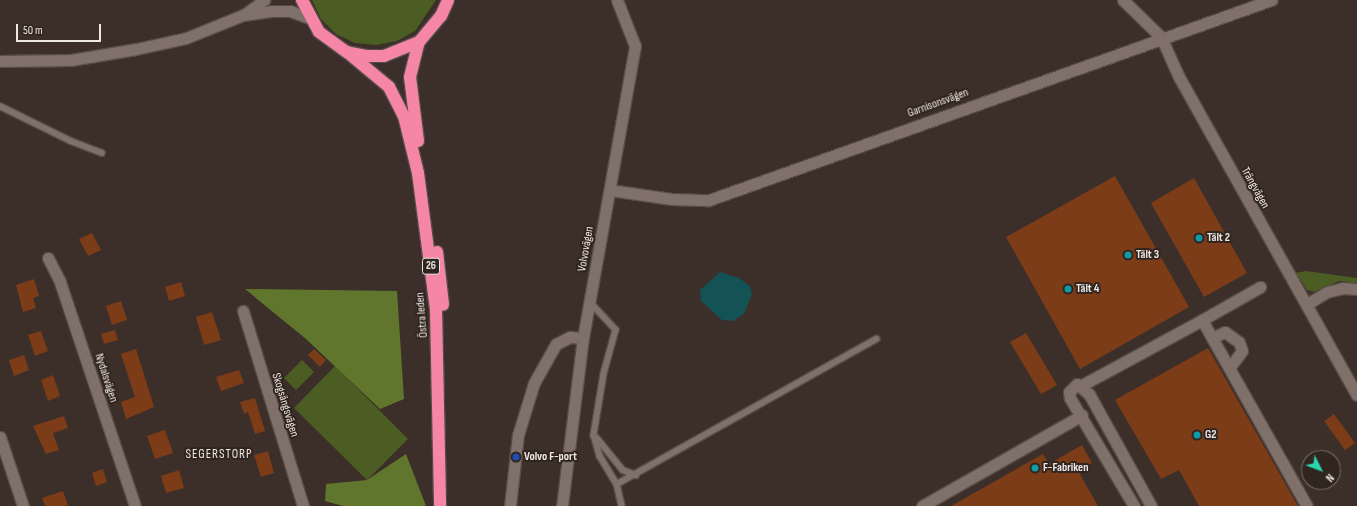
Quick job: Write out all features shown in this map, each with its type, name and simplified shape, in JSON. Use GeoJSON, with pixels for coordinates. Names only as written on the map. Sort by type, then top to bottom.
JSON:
{"type":"FeatureCollection","features":[{"type":"Feature","properties":{"kind":"highway","name":"26"},"geometry":{"type":"LineString","coordinates":[[302,0],[309,18],[328,40],[347,52],[384,56],[419,42],[438,21],[448,0]]}},
{"type":"Feature","properties":{"kind":"highway","name":"Östra leden"},"geometry":{"type":"LineString","coordinates":[[419,42],[410,77],[443,302],[447,506]]}},
{"type":"Feature","properties":{"kind":"highway","name":"Östra leden"},"geometry":{"type":"LineString","coordinates":[[347,52],[389,87],[404,116],[418,173],[436,310],[440,506]]}},
{"type":"Feature","properties":{"kind":"street"},"geometry":{"type":"LineString","coordinates":[[243,16],[264,0]]}},
{"type":"Feature","properties":{"kind":"street","name":"Volvovägen"},"geometry":{"type":"LineString","coordinates":[[562,506],[583,338],[635,46],[617,0]]}},
{"type":"Feature","properties":{"kind":"street","name":"Trängvägen"},"geometry":{"type":"LineString","coordinates":[[1123,0],[1161,37],[1179,77],[1357,395]]}},
{"type":"Feature","properties":{"kind":"street","name":"Garnisonsvägen"},"geometry":{"type":"LineString","coordinates":[[610,190],[671,199],[709,200],[1161,37],[1271,0]]}},
{"type":"Feature","properties":{"kind":"street"},"geometry":{"type":"LineString","coordinates":[[0,61],[71,60],[136,49],[186,38],[243,16],[279,10],[309,18]]}},
{"type":"Feature","properties":{"kind":"street","name":"Nydalsvägen"},"geometry":{"type":"LineString","coordinates":[[48,258],[66,299],[135,506]]}},
{"type":"Feature","properties":{"kind":"street"},"geometry":{"type":"LineString","coordinates":[[1134,506],[1069,392],[1077,384],[1082,385],[1260,288]]}},
{"type":"Feature","properties":{"kind":"street"},"geometry":{"type":"LineString","coordinates":[[1307,304],[1327,292],[1343,288],[1357,289]]}},
{"type":"Feature","properties":{"kind":"street","name":"Skogsängsvägen"},"geometry":{"type":"LineString","coordinates":[[243,311],[303,506]]}},
{"type":"Feature","properties":{"kind":"street"},"geometry":{"type":"LineString","coordinates":[[1202,320],[1307,506]]}},
{"type":"Feature","properties":{"kind":"street"},"geometry":{"type":"LineString","coordinates":[[1212,338],[1225,332],[1239,342],[1242,351],[1229,368]]}},
{"type":"Feature","properties":{"kind":"street"},"geometry":{"type":"LineString","coordinates":[[510,506],[518,435],[534,383],[556,344],[570,337],[583,338]]}},
{"type":"Feature","properties":{"kind":"street"},"geometry":{"type":"LineString","coordinates":[[1082,385],[1151,506]]}},
{"type":"Feature","properties":{"kind":"street"},"geometry":{"type":"LineString","coordinates":[[922,506],[1082,415]]}},
{"type":"Feature","properties":{"kind":"street"},"geometry":{"type":"LineString","coordinates":[[0,437],[23,506]]}},
{"type":"Feature","properties":{"kind":"lane"},"geometry":{"type":"LineString","coordinates":[[0,106],[71,142],[102,153]]}},
{"type":"Feature","properties":{"kind":"lane"},"geometry":{"type":"LineString","coordinates":[[590,302],[616,330],[604,374],[594,435],[600,456],[617,484],[622,506]]}},
{"type":"Feature","properties":{"kind":"lane"},"geometry":{"type":"LineString","coordinates":[[617,484],[636,475],[876,339]]}},
{"type":"Feature","properties":{"kind":"lane"},"geometry":{"type":"LineString","coordinates":[[594,435],[623,470],[636,475]]}},
{"type":"Feature","properties":{"kind":"green space"},"geometry":{"type":"Polygon","coordinates":[[[312,0],[436,0],[415,31],[397,41],[376,45],[355,43],[336,34],[321,19],[312,0]]]}},
{"type":"Feature","properties":{"kind":"green space"},"geometry":{"type":"Polygon","coordinates":[[[1306,271],[1357,278],[1357,283],[1339,281],[1314,292],[1307,290],[1296,273],[1306,271]]]}},
{"type":"Feature","properties":{"kind":"green space"},"geometry":{"type":"Polygon","coordinates":[[[245,289],[397,291],[404,399],[380,409],[306,339],[245,289]]]}},
{"type":"Feature","properties":{"kind":"green space"},"geometry":{"type":"Polygon","coordinates":[[[302,360],[314,372],[296,390],[284,378],[302,360]]]}},
{"type":"Feature","properties":{"kind":"green space"},"geometry":{"type":"Polygon","coordinates":[[[335,366],[408,439],[367,480],[294,408],[335,366]]]}},
{"type":"Feature","properties":{"kind":"green space"},"geometry":{"type":"Polygon","coordinates":[[[406,454],[426,506],[343,506],[325,501],[326,484],[367,480],[406,454]]]}},
{"type":"Feature","properties":{"kind":"water"},"geometry":{"type":"Polygon","coordinates":[[[720,272],[739,278],[750,286],[752,294],[744,314],[733,321],[722,320],[701,301],[700,290],[720,272]]]}},
{"type":"Feature","properties":{"kind":"building"},"geometry":{"type":"Polygon","coordinates":[[[1115,176],[1189,307],[1080,369],[1006,237],[1115,176]]]}},
{"type":"Feature","properties":{"kind":"building","name":"Tält 2"},"geometry":{"type":"Polygon","coordinates":[[[1194,178],[1247,273],[1204,297],[1151,203],[1194,178]]]}},
{"type":"Feature","properties":{"kind":"building"},"geometry":{"type":"Polygon","coordinates":[[[92,233],[101,250],[88,256],[79,239],[92,233]]]}},
{"type":"Feature","properties":{"kind":"building"},"geometry":{"type":"Polygon","coordinates":[[[34,279],[39,296],[33,298],[36,308],[23,312],[16,285],[34,279]]]}},
{"type":"Feature","properties":{"kind":"building"},"geometry":{"type":"Polygon","coordinates":[[[181,282],[185,296],[169,301],[165,287],[181,282]]]}},
{"type":"Feature","properties":{"kind":"building"},"geometry":{"type":"Polygon","coordinates":[[[121,301],[127,320],[112,325],[106,306],[121,301]]]}},
{"type":"Feature","properties":{"kind":"building"},"geometry":{"type":"Polygon","coordinates":[[[212,312],[221,340],[204,345],[196,317],[212,312]]]}},
{"type":"Feature","properties":{"kind":"building"},"geometry":{"type":"Polygon","coordinates":[[[115,330],[118,340],[104,344],[101,334],[115,330]]]}},
{"type":"Feature","properties":{"kind":"building"},"geometry":{"type":"Polygon","coordinates":[[[41,331],[48,351],[35,356],[28,335],[41,331]]]}},
{"type":"Feature","properties":{"kind":"building"},"geometry":{"type":"Polygon","coordinates":[[[1026,333],[1057,385],[1041,394],[1010,342],[1026,333]]]}},
{"type":"Feature","properties":{"kind":"building","name":"G2"},"geometry":{"type":"Polygon","coordinates":[[[1208,348],[1298,506],[1199,506],[1179,470],[1161,479],[1115,400],[1208,348]]]}},
{"type":"Feature","properties":{"kind":"building"},"geometry":{"type":"Polygon","coordinates":[[[136,349],[154,407],[126,419],[121,402],[135,397],[121,354],[136,349]]]}},
{"type":"Feature","properties":{"kind":"building"},"geometry":{"type":"Polygon","coordinates":[[[314,349],[326,360],[320,367],[308,355],[314,349]]]}},
{"type":"Feature","properties":{"kind":"building"},"geometry":{"type":"Polygon","coordinates":[[[24,355],[29,370],[14,376],[9,360],[24,355]]]}},
{"type":"Feature","properties":{"kind":"building"},"geometry":{"type":"Polygon","coordinates":[[[239,370],[244,383],[221,391],[216,377],[239,370]]]}},
{"type":"Feature","properties":{"kind":"building"},"geometry":{"type":"Polygon","coordinates":[[[53,375],[60,396],[48,401],[41,380],[53,375]]]}},
{"type":"Feature","properties":{"kind":"building"},"geometry":{"type":"Polygon","coordinates":[[[255,398],[265,431],[255,434],[248,412],[244,414],[240,402],[255,398]]]}},
{"type":"Feature","properties":{"kind":"building"},"geometry":{"type":"Polygon","coordinates":[[[1334,414],[1355,443],[1345,450],[1324,421],[1334,414]]]}},
{"type":"Feature","properties":{"kind":"building"},"geometry":{"type":"Polygon","coordinates":[[[64,416],[68,428],[53,433],[59,450],[46,454],[33,426],[64,416]]]}},
{"type":"Feature","properties":{"kind":"building"},"geometry":{"type":"Polygon","coordinates":[[[165,430],[173,453],[155,459],[147,436],[165,430]]]}},
{"type":"Feature","properties":{"kind":"building"},"geometry":{"type":"Polygon","coordinates":[[[1082,445],[1092,463],[1078,471],[1098,506],[951,506],[1043,454],[1049,464],[1082,445]]]}},
{"type":"Feature","properties":{"kind":"building"},"geometry":{"type":"Polygon","coordinates":[[[268,451],[274,473],[261,477],[254,455],[268,451]]]}},
{"type":"Feature","properties":{"kind":"building"},"geometry":{"type":"Polygon","coordinates":[[[103,469],[107,482],[96,486],[92,473],[103,469]]]}},
{"type":"Feature","properties":{"kind":"building"},"geometry":{"type":"Polygon","coordinates":[[[179,470],[184,488],[166,493],[161,476],[179,470]]]}},
{"type":"Feature","properties":{"kind":"building"},"geometry":{"type":"Polygon","coordinates":[[[63,491],[68,506],[45,506],[42,498],[63,491]]]}},
{"type":"Feature","properties":{"kind":"place","name":"Tält 2"},"geometry":{"type":"Point","coordinates":[1199,238]}},
{"type":"Feature","properties":{"kind":"place","name":"Tält 3"},"geometry":{"type":"Point","coordinates":[1128,255]}},
{"type":"Feature","properties":{"kind":"place","name":"Tält 4"},"geometry":{"type":"Point","coordinates":[1068,289]}},
{"type":"Feature","properties":{"kind":"place","name":"G2"},"geometry":{"type":"Point","coordinates":[1197,435]}},
{"type":"Feature","properties":{"kind":"place","name":"Volvo F-port"},"geometry":{"type":"Point","coordinates":[516,457]}},
{"type":"Feature","properties":{"kind":"place","name":"F-Fabriken"},"geometry":{"type":"Point","coordinates":[1035,468]}},
{"type":"Feature","properties":{"kind":"district","name":"SEGERSTORP"},"geometry":{"type":"Point","coordinates":[219,454]}}]}
